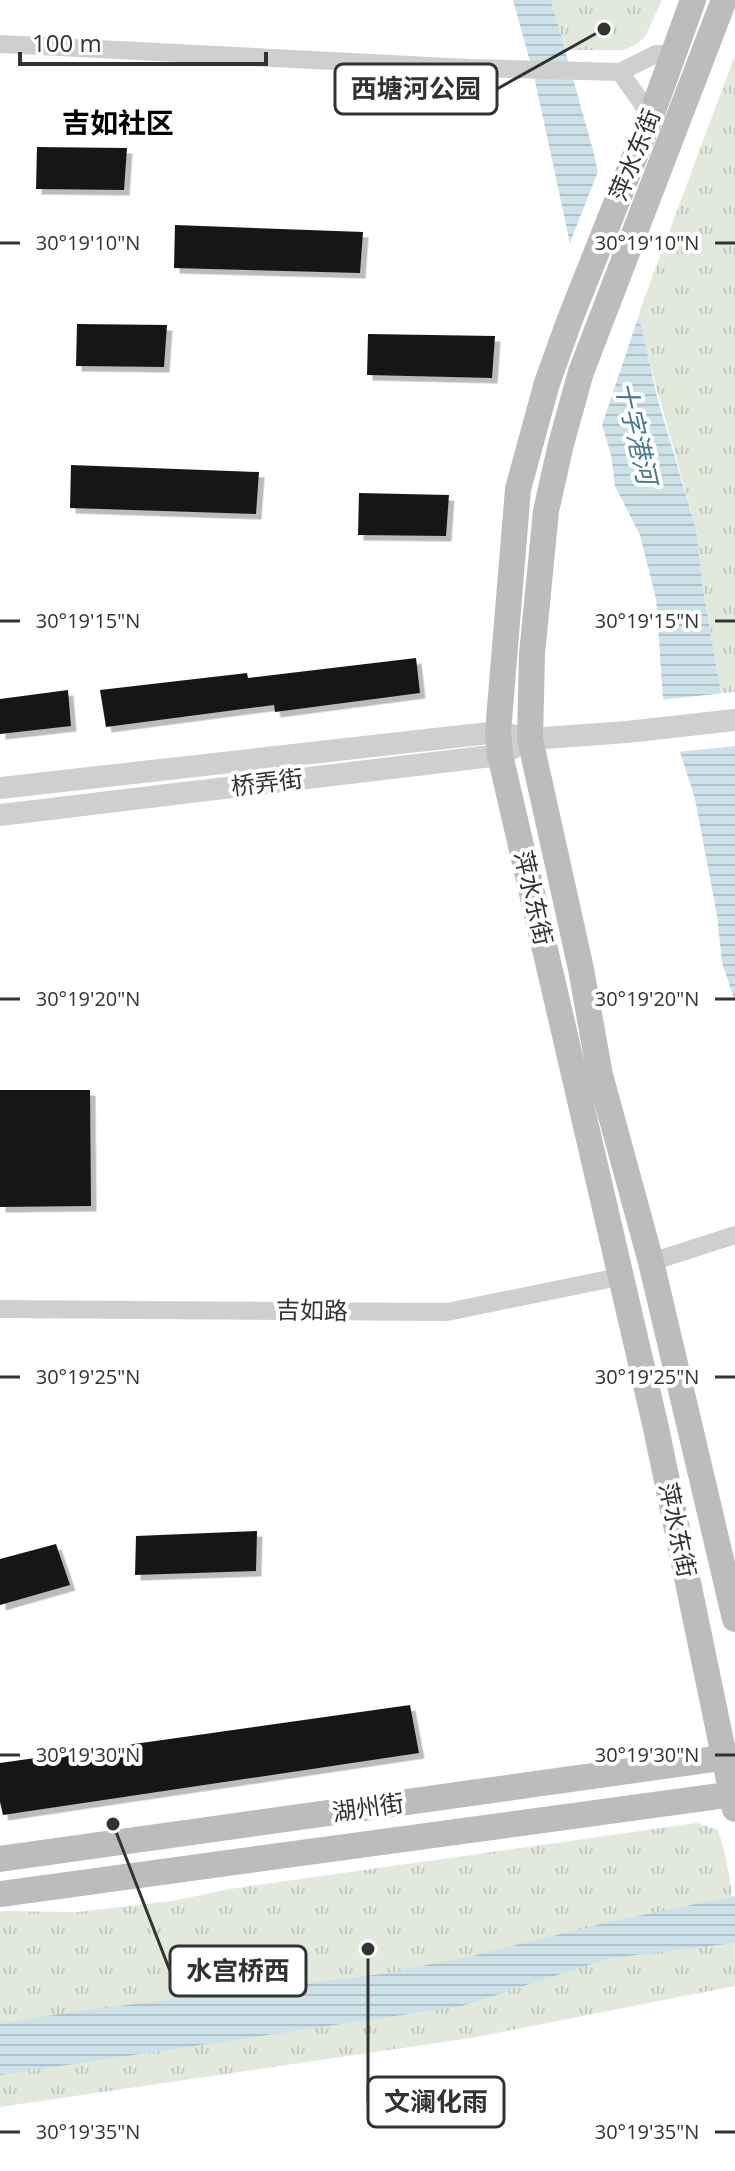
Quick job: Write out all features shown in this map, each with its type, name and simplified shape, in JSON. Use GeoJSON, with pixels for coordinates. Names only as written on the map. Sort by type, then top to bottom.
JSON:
{"type":"FeatureCollection","features":[{"type":"Feature","properties":{"kind":"main road","name":"萍水东街"},"geometry":{"type":"LineString","coordinates":[[693,0],[651,116],[645,165],[581,372],[546,511],[532,654],[530,739],[581,969],[600,1075],[651,1262],[735,1619]]}},
{"type":"Feature","properties":{"kind":"main road","name":"萍水东街"},"geometry":{"type":"LineString","coordinates":[[724,0],[570,319],[547,383],[518,489],[499,744],[656,1428],[729,1757],[734,1799]]}},
{"type":"Feature","properties":{"kind":"main road","name":"湖州街"},"geometry":{"type":"LineString","coordinates":[[0,1859],[729,1757]]}},
{"type":"Feature","properties":{"kind":"main road","name":"湖州街"},"geometry":{"type":"LineString","coordinates":[[0,1894],[734,1799]]}},
{"type":"Feature","properties":{"kind":"street"},"geometry":{"type":"LineString","coordinates":[[0,44],[620,72],[656,54],[673,54]]}},
{"type":"Feature","properties":{"kind":"street"},"geometry":{"type":"LineString","coordinates":[[620,72],[651,116]]}},
{"type":"Feature","properties":{"kind":"street","name":"桥弄街"},"geometry":{"type":"LineString","coordinates":[[0,815],[530,739],[735,720]]}},
{"type":"Feature","properties":{"kind":"street","name":"桥弄街"},"geometry":{"type":"LineString","coordinates":[[0,788],[499,744]]}},
{"type":"Feature","properties":{"kind":"street"},"geometry":{"type":"LineString","coordinates":[[651,1262],[731,1236]]}},
{"type":"Feature","properties":{"kind":"street","name":"吉如路"},"geometry":{"type":"LineString","coordinates":[[0,1309],[447,1312],[619,1277]]}},
{"type":"Feature","properties":{"kind":"green space"},"geometry":{"type":"Polygon","coordinates":[[[551,0],[662,0],[645,37],[637,44],[624,50],[565,50],[551,0]]]}},
{"type":"Feature","properties":{"kind":"green space"},"geometry":{"type":"Polygon","coordinates":[[[735,55],[735,692],[721,693],[696,529],[637,318],[735,55]]]}},
{"type":"Feature","properties":{"kind":"green space"},"geometry":{"type":"Polygon","coordinates":[[[697,1823],[718,1830],[724,1849],[733,1907],[735,1986],[471,2038],[0,2107],[0,1911],[78,1912],[172,1901],[230,1889],[697,1823]]]}},
{"type":"Feature","properties":{"kind":"water","name":"十字港河"},"geometry":{"type":"Polygon","coordinates":[[[513,0],[551,0],[593,150],[620,269],[641,326],[657,397],[696,529],[721,693],[735,735],[735,1001],[722,963],[717,915],[695,799],[663,698],[656,599],[640,535],[615,486],[611,455],[598,411],[568,234],[534,76],[513,0]]]}},
{"type":"Feature","properties":{"kind":"water"},"geometry":{"type":"Polygon","coordinates":[[[735,1896],[735,1943],[610,1958],[462,2006],[0,2075],[0,2024],[77,2011],[382,1974],[735,1896]]]}},
{"type":"Feature","properties":{"kind":"pier"},"geometry":{"type":"Polygon","coordinates":[[[601,164],[624,268],[640,312],[600,431],[567,250],[601,164]]]}},
{"type":"Feature","properties":{"kind":"pier"},"geometry":{"type":"Polygon","coordinates":[[[725,693],[735,722],[735,746],[677,752],[659,700],[725,693]]]}},
{"type":"Feature","properties":{"kind":"building"},"geometry":{"type":"Polygon","coordinates":[[[37,147],[127,148],[124,190],[36,189],[37,147]]]}},
{"type":"Feature","properties":{"kind":"building"},"geometry":{"type":"Polygon","coordinates":[[[175,225],[363,232],[360,273],[174,268],[175,225]]]}},
{"type":"Feature","properties":{"kind":"building"},"geometry":{"type":"Polygon","coordinates":[[[77,324],[167,325],[164,367],[76,366],[77,324]]]}},
{"type":"Feature","properties":{"kind":"building"},"geometry":{"type":"Polygon","coordinates":[[[368,334],[495,336],[492,378],[367,375],[368,334]]]}},
{"type":"Feature","properties":{"kind":"building"},"geometry":{"type":"Polygon","coordinates":[[[71,465],[259,472],[256,514],[70,508],[71,465]]]}},
{"type":"Feature","properties":{"kind":"building"},"geometry":{"type":"Polygon","coordinates":[[[359,493],[449,495],[446,536],[358,535],[359,493]]]}},
{"type":"Feature","properties":{"kind":"building"},"geometry":{"type":"Polygon","coordinates":[[[416,658],[420,693],[275,712],[274,705],[106,727],[100,690],[247,673],[248,678],[416,658]]]}},
{"type":"Feature","properties":{"kind":"building"},"geometry":{"type":"Polygon","coordinates":[[[68,690],[71,726],[0,734],[0,699],[68,690]]]}},
{"type":"Feature","properties":{"kind":"building"},"geometry":{"type":"Polygon","coordinates":[[[0,1090],[90,1090],[91,1206],[0,1207],[0,1090]]]}},
{"type":"Feature","properties":{"kind":"building"},"geometry":{"type":"Polygon","coordinates":[[[257,1531],[256,1571],[135,1575],[136,1536],[257,1531]]]}},
{"type":"Feature","properties":{"kind":"building"},"geometry":{"type":"Polygon","coordinates":[[[56,1544],[70,1585],[0,1605],[0,1559],[56,1544]]]}},
{"type":"Feature","properties":{"kind":"building"},"geometry":{"type":"Polygon","coordinates":[[[410,1705],[419,1753],[3,1815],[0,1763],[410,1705]]]}},
{"type":"Feature","properties":{"kind":"place","name":"西塘河公园"},"geometry":{"type":"Point","coordinates":[604,29]}},
{"type":"Feature","properties":{"kind":"place","name":"水宫桥西"},"geometry":{"type":"Point","coordinates":[113,1824]}},
{"type":"Feature","properties":{"kind":"place","name":"文澜化雨"},"geometry":{"type":"Point","coordinates":[368,1949]}},
{"type":"Feature","properties":{"kind":"district","name":"吉如社区"},"geometry":{"type":"Point","coordinates":[118,123]}}]}
